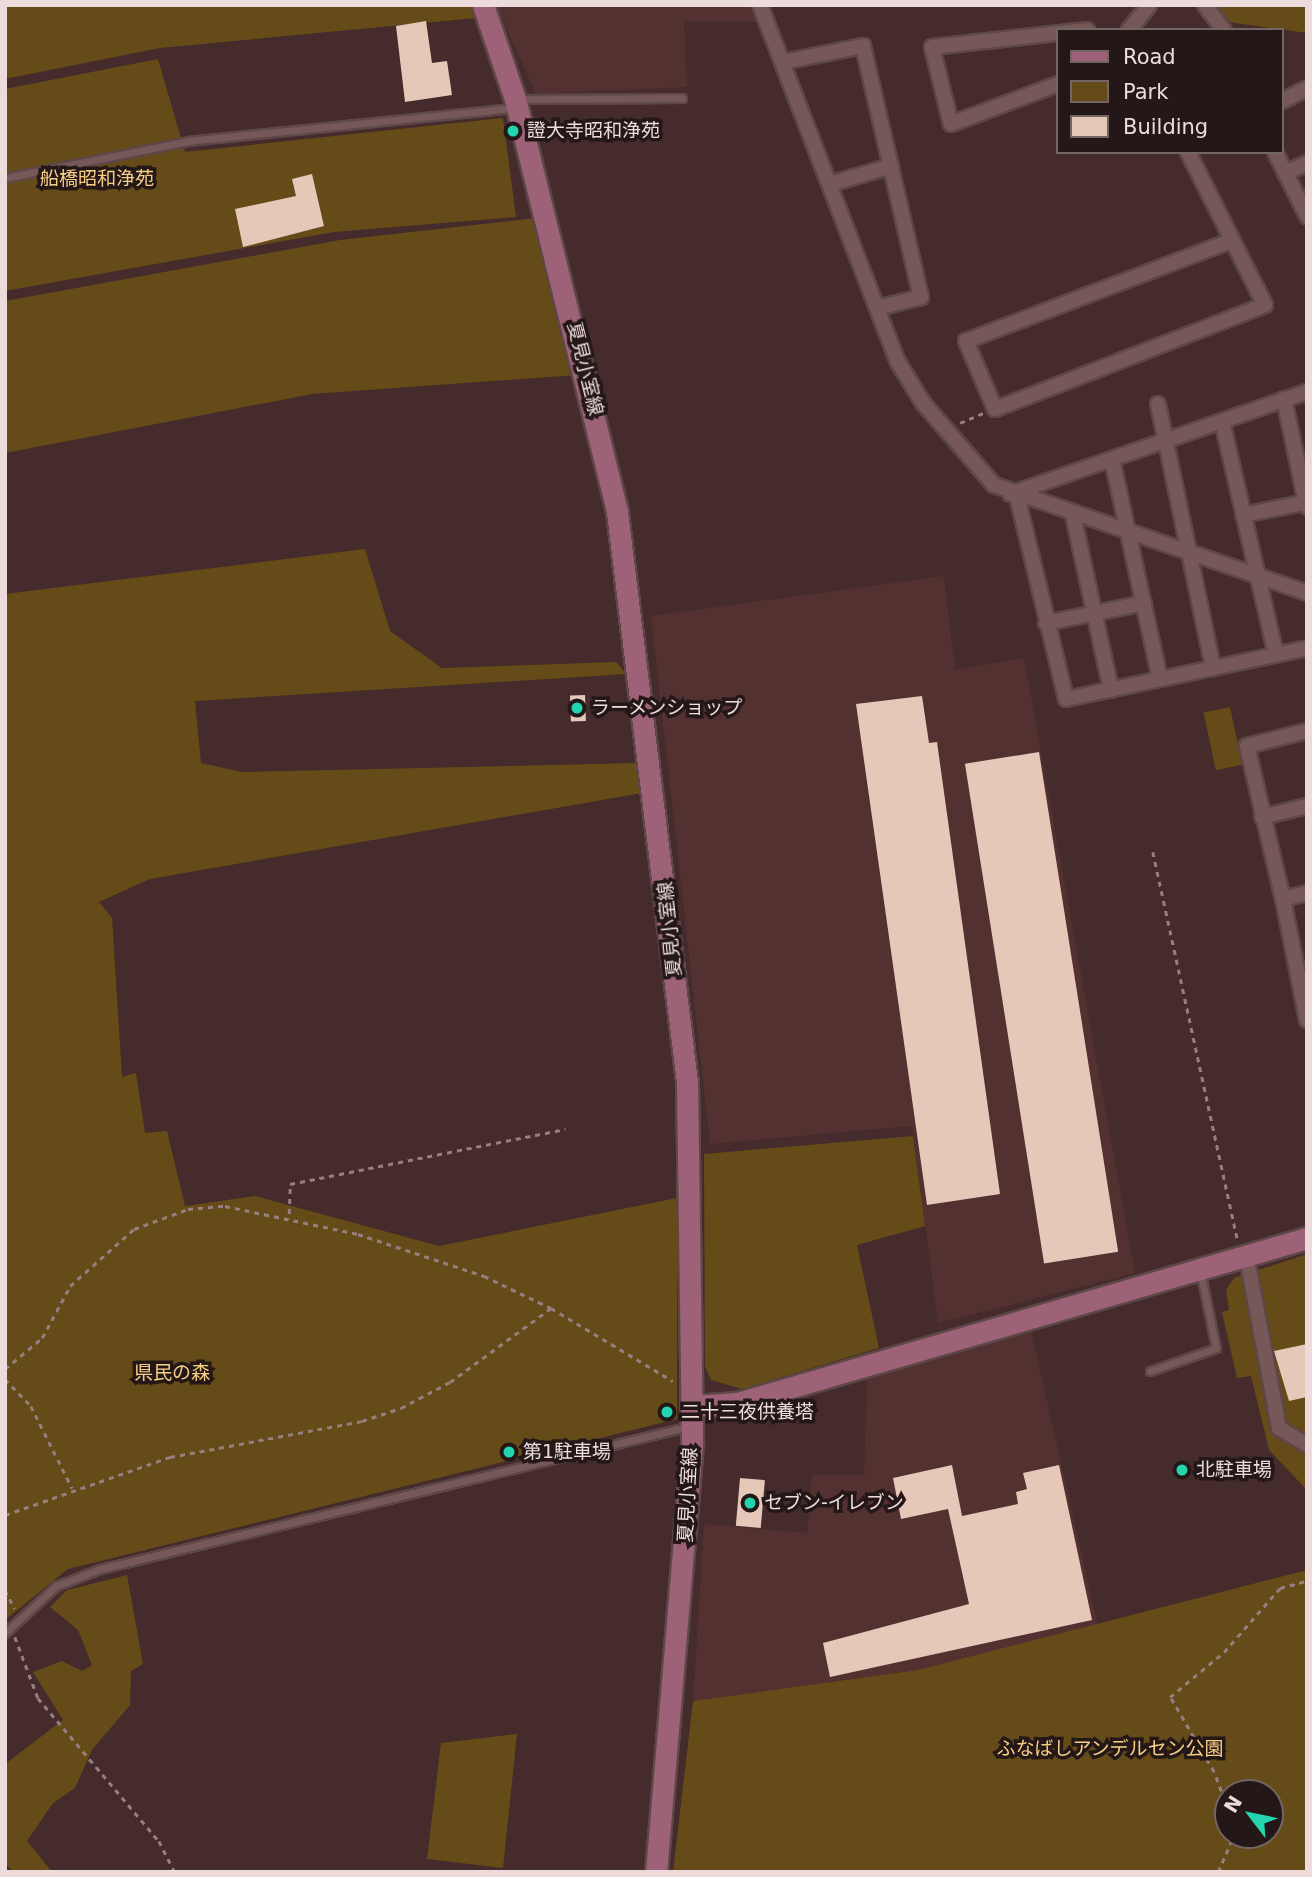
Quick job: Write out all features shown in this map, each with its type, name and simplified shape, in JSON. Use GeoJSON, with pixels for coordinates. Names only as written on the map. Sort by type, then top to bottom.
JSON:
{"type":"FeatureCollection","features":[{"type":"Feature","properties":{"kind":"main road","name":"夏見小室線"},"geometry":{"type":"LineString","coordinates":[[483,5],[516,103],[598,420],[631,601],[687,1082],[693,1416],[656,1872]]}},
{"type":"Feature","properties":{"kind":"main road"},"geometry":{"type":"LineString","coordinates":[[693,1416],[1200,1270],[1246,1264],[1307,1238]]}},
{"type":"Feature","properties":{"kind":"street"},"geometry":{"type":"LineString","coordinates":[[760,5],[878,309],[912,387],[994,485],[1014,495],[1307,593]]}},
{"type":"Feature","properties":{"kind":"street"},"geometry":{"type":"LineString","coordinates":[[1131,28],[1149,5]]}},
{"type":"Feature","properties":{"kind":"street"},"geometry":{"type":"LineString","coordinates":[[1205,5],[1222,28]]}},
{"type":"Feature","properties":{"kind":"street"},"geometry":{"type":"LineString","coordinates":[[1056,33],[932,47],[951,124],[1056,85]]}},
{"type":"Feature","properties":{"kind":"street"},"geometry":{"type":"LineString","coordinates":[[783,62],[863,46],[921,297],[878,309]]}},
{"type":"Feature","properties":{"kind":"street"},"geometry":{"type":"LineString","coordinates":[[1284,100],[1307,88]]}},
{"type":"Feature","properties":{"kind":"street"},"geometry":{"type":"LineString","coordinates":[[1189,154],[1230,241],[1265,305],[995,409],[966,341],[1230,241]]}},
{"type":"Feature","properties":{"kind":"street"},"geometry":{"type":"LineString","coordinates":[[1276,154],[1307,216]]}},
{"type":"Feature","properties":{"kind":"street"},"geometry":{"type":"LineString","coordinates":[[1285,173],[1307,163]]}},
{"type":"Feature","properties":{"kind":"street"},"geometry":{"type":"LineString","coordinates":[[830,184],[891,166]]}},
{"type":"Feature","properties":{"kind":"street"},"geometry":{"type":"LineString","coordinates":[[1014,495],[1307,392]]}},
{"type":"Feature","properties":{"kind":"street"},"geometry":{"type":"LineString","coordinates":[[1243,515],[1306,504],[1284,399]]}},
{"type":"Feature","properties":{"kind":"street"},"geometry":{"type":"LineString","coordinates":[[1157,404],[1192,554],[1213,668]]}},
{"type":"Feature","properties":{"kind":"street"},"geometry":{"type":"LineString","coordinates":[[1222,421],[1276,655]]}},
{"type":"Feature","properties":{"kind":"street"},"geometry":{"type":"LineString","coordinates":[[1112,459],[1160,679]]}},
{"type":"Feature","properties":{"kind":"street"},"geometry":{"type":"LineString","coordinates":[[1014,495],[1062,697],[1111,690],[1307,648]]}},
{"type":"Feature","properties":{"kind":"street"},"geometry":{"type":"LineString","coordinates":[[1073,515],[1111,690]]}},
{"type":"Feature","properties":{"kind":"street"},"geometry":{"type":"LineString","coordinates":[[1046,623],[1144,603]]}},
{"type":"Feature","properties":{"kind":"street"},"geometry":{"type":"LineString","coordinates":[[1307,731],[1247,746],[1303,982],[1307,1020]]}},
{"type":"Feature","properties":{"kind":"street"},"geometry":{"type":"LineString","coordinates":[[1262,817],[1307,806]]}},
{"type":"Feature","properties":{"kind":"street"},"geometry":{"type":"LineString","coordinates":[[1283,899],[1307,893]]}},
{"type":"Feature","properties":{"kind":"street"},"geometry":{"type":"LineString","coordinates":[[1246,1264],[1279,1428],[1307,1446]]}},
{"type":"Feature","properties":{"kind":"lane"},"geometry":{"type":"LineString","coordinates":[[5,178],[188,141],[516,103],[682,98]]}},
{"type":"Feature","properties":{"kind":"lane"},"geometry":{"type":"LineString","coordinates":[[1150,1371],[1216,1348],[1200,1270]]}},
{"type":"Feature","properties":{"kind":"lane"},"geometry":{"type":"LineString","coordinates":[[5,1633],[56,1586],[100,1569],[693,1416]]}},
{"type":"Feature","properties":{"kind":"path"},"geometry":{"type":"LineString","coordinates":[[948,430],[995,409]]}},
{"type":"Feature","properties":{"kind":"path"},"geometry":{"type":"LineString","coordinates":[[1153,852],[1246,1264]]}},
{"type":"Feature","properties":{"kind":"path"},"geometry":{"type":"LineString","coordinates":[[289,1215],[290,1184],[566,1129]]}},
{"type":"Feature","properties":{"kind":"path"},"geometry":{"type":"LineString","coordinates":[[5,1369],[42,1338],[70,1286],[134,1229],[188,1209],[225,1206],[289,1215],[453,1264],[551,1308],[679,1385]]}},
{"type":"Feature","properties":{"kind":"path"},"geometry":{"type":"LineString","coordinates":[[5,1515],[72,1488],[170,1457],[362,1421],[401,1408],[450,1382],[551,1308]]}},
{"type":"Feature","properties":{"kind":"path"},"geometry":{"type":"LineString","coordinates":[[5,1378],[31,1406],[72,1488]]}},
{"type":"Feature","properties":{"kind":"path"},"geometry":{"type":"LineString","coordinates":[[1217,1779],[1170,1697],[1224,1652],[1280,1588],[1307,1581]]}},
{"type":"Feature","properties":{"kind":"path"},"geometry":{"type":"LineString","coordinates":[[5,1590],[20,1619]]}},
{"type":"Feature","properties":{"kind":"path"},"geometry":{"type":"LineString","coordinates":[[12,1627],[38,1698],[159,1841],[174,1872]]}},
{"type":"Feature","properties":{"kind":"path"},"geometry":{"type":"LineString","coordinates":[[1218,1872],[1228,1849]]}},
{"type":"Feature","properties":{"kind":"shaded area"},"geometry":{"type":"Polygon","coordinates":[[[496,5],[752,5],[760,22],[684,22],[687,87],[536,94],[496,5]]]}},
{"type":"Feature","properties":{"kind":"shaded area"},"geometry":{"type":"Polygon","coordinates":[[[944,576],[955,670],[1024,658],[1135,1273],[938,1323],[912,1126],[710,1144],[651,616],[944,576]]]}},
{"type":"Feature","properties":{"kind":"shaded area"},"geometry":{"type":"Polygon","coordinates":[[[1031,1331],[1098,1626],[918,1670],[693,1701],[704,1524],[807,1533],[812,1474],[864,1475],[867,1378],[1031,1331]]]}},
{"type":"Feature","properties":{"kind":"green space"},"geometry":{"type":"Polygon","coordinates":[[[5,5],[471,5],[476,18],[160,48],[5,79],[5,5]]]}},
{"type":"Feature","properties":{"kind":"green space"},"geometry":{"type":"Polygon","coordinates":[[[1214,5],[1307,5],[1307,33],[1228,22],[1214,5]]]}},
{"type":"Feature","properties":{"kind":"green space","name":"船橋昭和浄苑"},"geometry":{"type":"Polygon","coordinates":[[[158,59],[185,152],[503,118],[516,217],[334,232],[5,291],[5,89],[158,59]]]}},
{"type":"Feature","properties":{"kind":"green space"},"geometry":{"type":"Polygon","coordinates":[[[536,218],[578,375],[312,394],[5,453],[5,301],[340,240],[536,218]]]}},
{"type":"Feature","properties":{"kind":"green space","name":"県民の森"},"geometry":{"type":"Polygon","coordinates":[[[365,549],[390,631],[442,668],[616,662],[626,674],[195,701],[201,763],[242,772],[638,763],[642,793],[150,879],[99,902],[112,918],[122,1077],[136,1073],[145,1133],[167,1131],[185,1206],[255,1196],[439,1246],[677,1198],[677,1419],[68,1569],[5,1620],[5,594],[365,549]]]}},
{"type":"Feature","properties":{"kind":"green space"},"geometry":{"type":"Polygon","coordinates":[[[1230,707],[1242,765],[1216,770],[1204,713],[1230,707]]]}},
{"type":"Feature","properties":{"kind":"green space"},"geometry":{"type":"Polygon","coordinates":[[[913,1136],[925,1226],[857,1245],[879,1348],[742,1389],[711,1380],[705,1366],[704,1154],[913,1136]]]}},
{"type":"Feature","properties":{"kind":"green space"},"geometry":{"type":"Polygon","coordinates":[[[1307,1254],[1307,1490],[1269,1450],[1251,1376],[1237,1378],[1222,1312],[1229,1310],[1226,1290],[1234,1278],[1307,1254]]]}},
{"type":"Feature","properties":{"kind":"green space","name":"ふなばしアンデルセン公園"},"geometry":{"type":"Polygon","coordinates":[[[1307,1570],[1307,1872],[673,1872],[693,1701],[918,1670],[1307,1570]]]}},
{"type":"Feature","properties":{"kind":"green space"},"geometry":{"type":"Polygon","coordinates":[[[127,1575],[143,1664],[131,1671],[130,1705],[92,1750],[75,1788],[53,1803],[27,1841],[52,1872],[14,1872],[5,1864],[5,1764],[63,1720],[33,1672],[62,1661],[82,1671],[92,1665],[78,1630],[50,1607],[67,1590],[127,1575]]]}},
{"type":"Feature","properties":{"kind":"green space"},"geometry":{"type":"Polygon","coordinates":[[[517,1734],[503,1868],[427,1859],[441,1743],[517,1734]]]}},
{"type":"Feature","properties":{"kind":"building"},"geometry":{"type":"Polygon","coordinates":[[[426,21],[432,63],[447,61],[452,95],[405,102],[396,26],[426,21]]]}},
{"type":"Feature","properties":{"kind":"building"},"geometry":{"type":"Polygon","coordinates":[[[312,174],[324,226],[243,247],[235,209],[296,196],[292,179],[312,174]]]}},
{"type":"Feature","properties":{"kind":"building"},"geometry":{"type":"Polygon","coordinates":[[[585,695],[586,721],[571,722],[570,696],[585,695]]]}},
{"type":"Feature","properties":{"kind":"building"},"geometry":{"type":"Polygon","coordinates":[[[922,696],[929,743],[937,742],[1000,1194],[927,1205],[856,704],[922,696]]]}},
{"type":"Feature","properties":{"kind":"building"},"geometry":{"type":"Polygon","coordinates":[[[1039,752],[1118,1252],[1044,1264],[965,764],[1039,752]]]}},
{"type":"Feature","properties":{"kind":"building"},"geometry":{"type":"Polygon","coordinates":[[[1307,1344],[1307,1397],[1289,1401],[1274,1351],[1307,1344]]]}},
{"type":"Feature","properties":{"kind":"building"},"geometry":{"type":"Polygon","coordinates":[[[952,1465],[962,1516],[1018,1504],[1016,1492],[1027,1489],[1023,1473],[1059,1465],[1092,1620],[830,1677],[823,1643],[969,1604],[948,1509],[901,1519],[893,1478],[952,1465]]]}},
{"type":"Feature","properties":{"kind":"building"},"geometry":{"type":"Polygon","coordinates":[[[740,1478],[765,1480],[761,1528],[736,1526],[740,1478]]]}},
{"type":"Feature","properties":{"kind":"place","name":"證大寺昭和浄苑"},"geometry":{"type":"Point","coordinates":[513,131]}},
{"type":"Feature","properties":{"kind":"place","name":"ラーメンショップ"},"geometry":{"type":"Point","coordinates":[577,708]}},
{"type":"Feature","properties":{"kind":"place","name":"二十三夜供養塔"},"geometry":{"type":"Point","coordinates":[667,1412]}},
{"type":"Feature","properties":{"kind":"place","name":"第1駐車場"},"geometry":{"type":"Point","coordinates":[509,1452]}},
{"type":"Feature","properties":{"kind":"place","name":"北駐車場"},"geometry":{"type":"Point","coordinates":[1182,1470]}},
{"type":"Feature","properties":{"kind":"place","name":"セブン-イレブン"},"geometry":{"type":"Point","coordinates":[750,1503]}}]}
